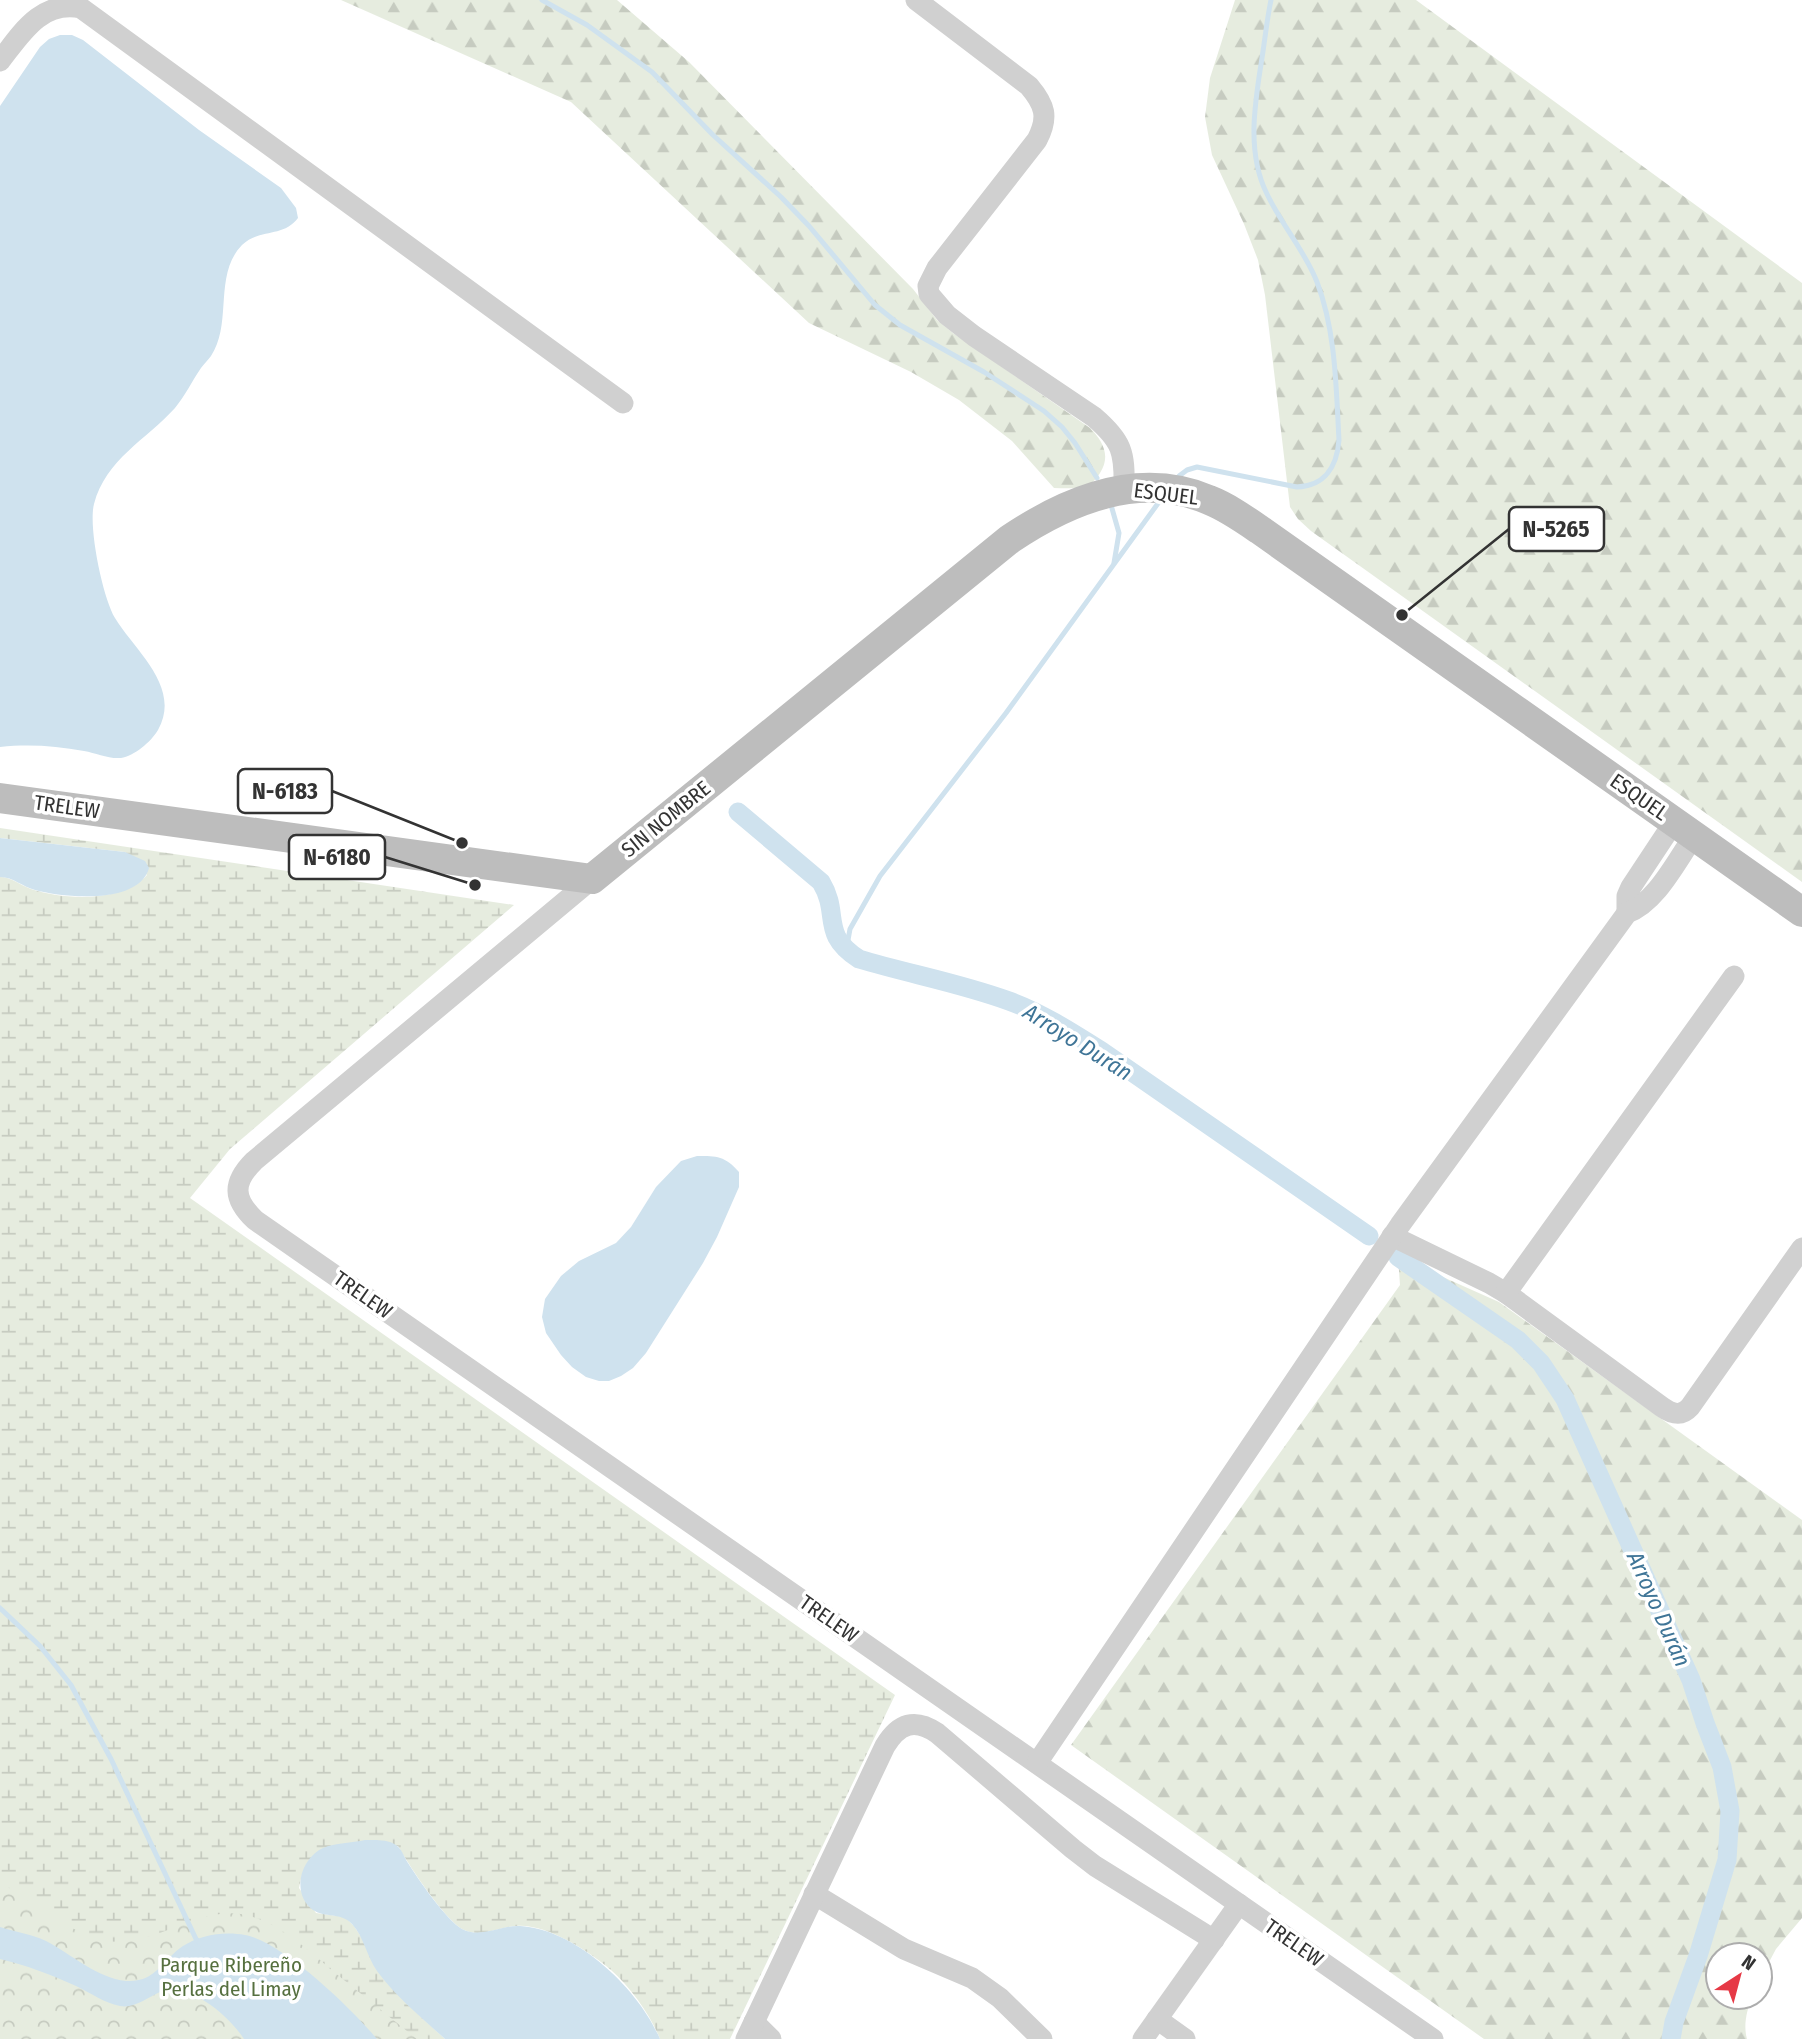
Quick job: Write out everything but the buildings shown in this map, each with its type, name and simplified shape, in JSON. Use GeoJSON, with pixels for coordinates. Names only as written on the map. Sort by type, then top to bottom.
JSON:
{"type":"FeatureCollection","features":[{"type":"Feature","properties":{"kind":"main road","name":"ESQUEL"},"geometry":{"type":"LineString","coordinates":[[1124,489],[1153,488],[1182,492],[1208,499],[1235,513],[1802,912]]}},
{"type":"Feature","properties":{"kind":"main road","name":"SIN NOMBRE"},"geometry":{"type":"LineString","coordinates":[[593,879],[1010,539],[1036,521],[1064,507],[1124,489]]}},
{"type":"Feature","properties":{"kind":"main road","name":"TRELEW"},"geometry":{"type":"LineString","coordinates":[[0,798],[593,879]]}},
{"type":"Feature","properties":{"kind":"street","name":"ESQUEL"},"geometry":{"type":"LineString","coordinates":[[916,0],[1029,86],[1040,98],[1044,113],[1044,127],[1037,140],[937,268],[928,286],[929,294],[947,315],[1105,426],[1124,454],[1124,489]]}},
{"type":"Feature","properties":{"kind":"street"},"geometry":{"type":"LineString","coordinates":[[0,61],[44,9],[57,4],[69,4],[91,14],[623,403]]}},
{"type":"Feature","properties":{"kind":"street"},"geometry":{"type":"LineString","coordinates":[[1037,1763],[1392,1236],[1627,913],[1650,898],[1684,829]]}},
{"type":"Feature","properties":{"kind":"street","name":"SIN NOMBRE"},"geometry":{"type":"LineString","coordinates":[[237,1190],[240,1179],[254,1161],[593,879]]}},
{"type":"Feature","properties":{"kind":"street"},"geometry":{"type":"LineString","coordinates":[[1506,1293],[1734,976]]}},
{"type":"Feature","properties":{"kind":"street","name":"TRELEW"},"geometry":{"type":"LineString","coordinates":[[237,1190],[245,1211],[255,1220],[1433,2039]]}},
{"type":"Feature","properties":{"kind":"street"},"geometry":{"type":"LineString","coordinates":[[1392,1236],[1506,1293],[1662,1407],[1679,1414],[1690,1407],[1802,1248]]}},
{"type":"Feature","properties":{"kind":"street"},"geometry":{"type":"LineString","coordinates":[[771,2039],[750,2031],[885,1746],[896,1731],[904,1726],[922,1724],[937,1733],[1080,1855],[1214,1940]]}},
{"type":"Feature","properties":{"kind":"street"},"geometry":{"type":"LineString","coordinates":[[814,1894],[895,1944],[972,1978],[1000,1998],[1042,2039]]}},
{"type":"Feature","properties":{"kind":"street"},"geometry":{"type":"LineString","coordinates":[[1143,2039],[1239,1904]]}},
{"type":"Feature","properties":{"kind":"street"},"geometry":{"type":"LineString","coordinates":[[1157,2020],[1185,2039]]}},
{"type":"Feature","properties":{"kind":"green space"},"geometry":{"type":"Polygon","coordinates":[[[341,0],[617,0],[689,62],[913,289],[937,320],[1090,428],[1099,438],[1105,455],[1097,478],[1085,486],[1054,488],[1012,441],[959,400],[911,372],[809,323],[571,102],[341,0]]]}},
{"type":"Feature","properties":{"kind":"green space"},"geometry":{"type":"Polygon","coordinates":[[[1235,0],[1416,0],[1802,283],[1802,882],[1311,531],[1290,507],[1265,295],[1258,260],[1212,155],[1205,117],[1210,78],[1235,0]]]}},
{"type":"Feature","properties":{"kind":"green space"},"geometry":{"type":"Polygon","coordinates":[[[0,828],[514,905],[230,1149],[190,1198],[895,1695],[730,2039],[660,2039],[633,1993],[611,1970],[591,1955],[553,1934],[528,1926],[483,1933],[464,1930],[438,1905],[398,1846],[353,1844],[320,1851],[307,1864],[299,1888],[316,1913],[345,1917],[354,1926],[404,2001],[445,2039],[377,2039],[172,1955],[0,1927],[0,877],[44,893],[92,897],[123,891],[147,875],[125,852],[0,838],[0,828]]]}},
{"type":"Feature","properties":{"kind":"green space"},"geometry":{"type":"Polygon","coordinates":[[[1398,1257],[1499,1302],[1802,1520],[1802,1918],[1774,1953],[1774,1941],[1704,1941],[1704,2011],[1748,2011],[1745,2028],[1747,2039],[1484,2039],[1071,1745],[1400,1285],[1398,1257]]]}},
{"type":"Feature","properties":{"kind":"green space","name":"Parque Ribereño Perlas del Limay"},"geometry":{"type":"Polygon","coordinates":[[[0,1882],[81,1933],[106,1941],[143,1938],[214,1915],[232,1913],[262,1920],[295,1940],[417,2039],[0,2039],[0,1882]]]}},
{"type":"Feature","properties":{"kind":"water"},"geometry":{"type":"Polygon","coordinates":[[[72,35],[83,40],[199,130],[281,188],[296,208],[298,218],[285,228],[249,240],[233,257],[225,285],[221,329],[211,356],[175,408],[117,462],[100,488],[94,504],[95,545],[110,608],[153,670],[164,699],[164,714],[155,735],[137,751],[121,758],[53,747],[0,747],[0,106],[40,47],[49,39],[72,35]]]}},
{"type":"Feature","properties":{"kind":"water"},"geometry":{"type":"Polygon","coordinates":[[[0,838],[125,852],[145,861],[149,868],[142,880],[131,888],[116,893],[81,896],[48,893],[0,877],[0,838]]]}},
{"type":"Feature","properties":{"kind":"water"},"geometry":{"type":"Polygon","coordinates":[[[697,1156],[720,1158],[739,1172],[739,1187],[717,1237],[646,1353],[633,1368],[609,1381],[586,1377],[561,1355],[546,1333],[542,1317],[545,1299],[561,1276],[579,1261],[616,1243],[631,1227],[656,1187],[681,1161],[697,1156]]]}},
{"type":"Feature","properties":{"kind":"water"},"geometry":{"type":"Polygon","coordinates":[[[365,1840],[385,1841],[398,1847],[433,1899],[462,1929],[476,1933],[520,1926],[563,1938],[583,1950],[621,1982],[650,2020],[660,2039],[445,2039],[384,1981],[352,1924],[343,1918],[313,1910],[302,1895],[301,1877],[315,1853],[328,1846],[365,1840]]]}},
{"type":"Feature","properties":{"kind":"water"},"geometry":{"type":"Polygon","coordinates":[[[0,1927],[46,1941],[105,1975],[126,1981],[136,1981],[152,1974],[176,1951],[197,1939],[221,1934],[245,1935],[261,1940],[297,1963],[351,2011],[377,2039],[244,2039],[219,2011],[184,1991],[160,1992],[130,2006],[114,2005],[48,1974],[0,1959],[0,1927]]]}},
{"type":"Feature","properties":{"kind":"waterway"},"geometry":{"type":"LineString","coordinates":[[542,0],[587,25],[652,72],[713,135],[809,226],[875,305],[900,325],[984,372],[1044,411],[1075,443],[1097,478]]}},
{"type":"Feature","properties":{"kind":"waterway"},"geometry":{"type":"LineString","coordinates":[[1179,476],[1197,467],[1297,487],[1307,486],[1328,473],[1338,449],[1334,360],[1323,301],[1300,248],[1267,194],[1256,161],[1255,109],[1271,0]]}},
{"type":"Feature","properties":{"kind":"waterway"},"geometry":{"type":"LineString","coordinates":[[850,953],[850,929],[880,876],[1006,713],[1159,502]]}},
{"type":"Feature","properties":{"kind":"waterway"},"geometry":{"type":"LineString","coordinates":[[1111,505],[1119,533],[1114,563]]}},
{"type":"Feature","properties":{"kind":"waterway","name":"Arroyo Durán"},"geometry":{"type":"LineString","coordinates":[[738,812],[821,882],[827,894],[832,923],[839,941],[859,959],[991,995],[1045,1017],[1103,1052],[1369,1236]]}},
{"type":"Feature","properties":{"kind":"waterway","name":"Arroyo Durán"},"geometry":{"type":"LineString","coordinates":[[1398,1257],[1518,1340],[1541,1363],[1565,1399],[1691,1680],[1722,1767],[1730,1811],[1727,1860],[1698,1956],[1674,2022],[1671,2039]]}},
{"type":"Feature","properties":{"kind":"waterway"},"geometry":{"type":"LineString","coordinates":[[0,1608],[40,1646],[71,1685],[111,1759],[196,1939],[201,1944]]}},
{"type":"Feature","properties":{"kind":"place","name":"N-5265"},"geometry":{"type":"Point","coordinates":[1402,615]}},
{"type":"Feature","properties":{"kind":"place","name":"N-6183"},"geometry":{"type":"Point","coordinates":[462,843]}},
{"type":"Feature","properties":{"kind":"place","name":"N-6180"},"geometry":{"type":"Point","coordinates":[475,885]}}]}
